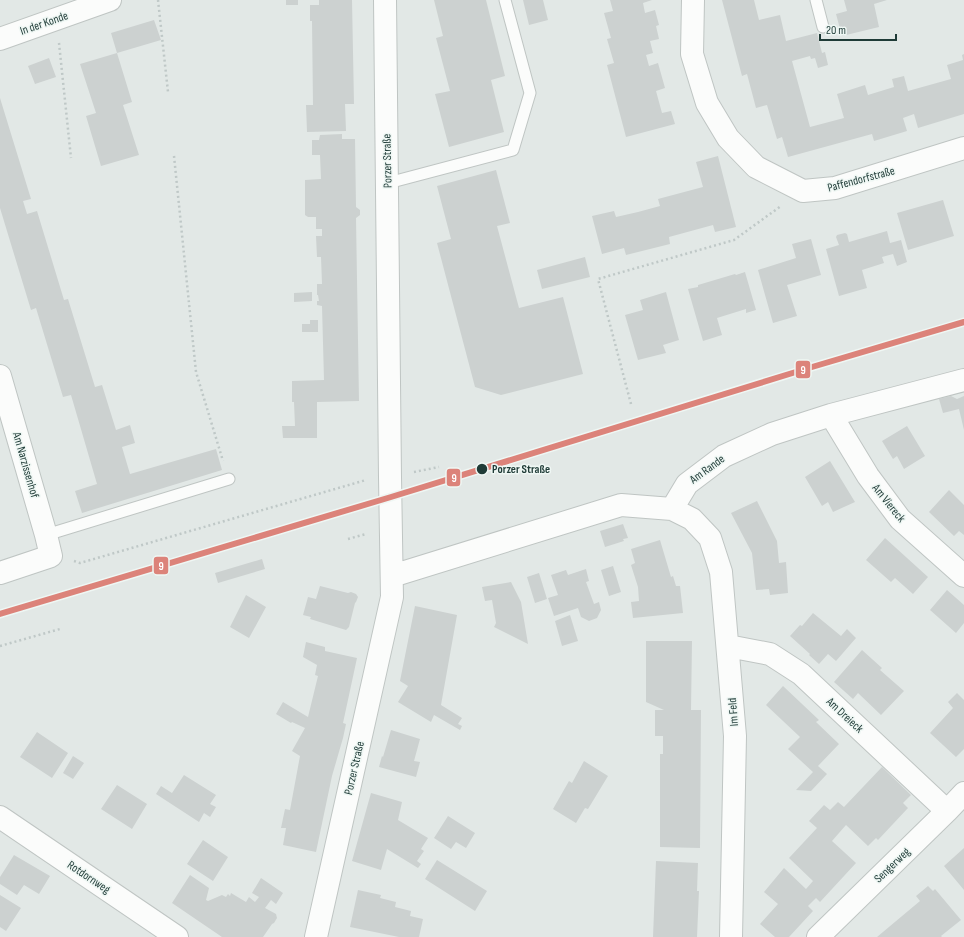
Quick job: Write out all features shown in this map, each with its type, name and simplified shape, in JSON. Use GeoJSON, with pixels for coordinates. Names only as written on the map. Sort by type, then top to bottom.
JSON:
{"type":"FeatureCollection","features":[{"type":"Feature","properties":{"kind":"street","name":"In der Konde"},"geometry":{"type":"LineString","coordinates":[[0,39],[110,0]]}},
{"type":"Feature","properties":{"kind":"street","name":"Porzer Straße"},"geometry":{"type":"LineString","coordinates":[[316,937],[392,597],[385,0]]}},
{"type":"Feature","properties":{"kind":"street"},"geometry":{"type":"LineString","coordinates":[[693,0],[692,54],[707,103],[728,138],[756,167],[803,191]]}},
{"type":"Feature","properties":{"kind":"street","name":"Paffendorfstraße"},"geometry":{"type":"LineString","coordinates":[[803,191],[835,188],[964,148]]}},
{"type":"Feature","properties":{"kind":"street","name":"Am Narzissenhof"},"geometry":{"type":"LineString","coordinates":[[0,376],[49,545]]}},
{"type":"Feature","properties":{"kind":"street","name":"Am Rande"},"geometry":{"type":"LineString","coordinates":[[672,509],[687,484],[724,456],[772,434],[831,416],[964,380]]}},
{"type":"Feature","properties":{"kind":"street","name":"Am Viereck"},"geometry":{"type":"LineString","coordinates":[[831,416],[868,476],[900,519],[964,576]]}},
{"type":"Feature","properties":{"kind":"street"},"geometry":{"type":"LineString","coordinates":[[392,576],[621,505],[672,509]]}},
{"type":"Feature","properties":{"kind":"street","name":"Im Feld"},"geometry":{"type":"LineString","coordinates":[[672,509],[692,519],[710,538],[721,572],[735,736],[731,937]]}},
{"type":"Feature","properties":{"kind":"street"},"geometry":{"type":"LineString","coordinates":[[0,573],[49,545]]}},
{"type":"Feature","properties":{"kind":"street","name":"Am Dreieck"},"geometry":{"type":"LineString","coordinates":[[728,646],[770,654],[801,674],[947,811]]}},
{"type":"Feature","properties":{"kind":"street","name":"Sengerweg"},"geometry":{"type":"LineString","coordinates":[[818,937],[964,793]]}},
{"type":"Feature","properties":{"kind":"street","name":"Rotdornweg"},"geometry":{"type":"LineString","coordinates":[[0,817],[177,937]]}},
{"type":"Feature","properties":{"kind":"lane"},"geometry":{"type":"LineString","coordinates":[[388,183],[513,150],[530,93],[505,0]]}},
{"type":"Feature","properties":{"kind":"lane"},"geometry":{"type":"LineString","coordinates":[[816,0],[823,27]]}},
{"type":"Feature","properties":{"kind":"lane"},"geometry":{"type":"LineString","coordinates":[[49,545],[229,479]]}},
{"type":"Feature","properties":{"kind":"path"},"geometry":{"type":"LineString","coordinates":[[158,0],[168,92]]}},
{"type":"Feature","properties":{"kind":"path"},"geometry":{"type":"LineString","coordinates":[[56,19],[71,158]]}},
{"type":"Feature","properties":{"kind":"path"},"geometry":{"type":"LineString","coordinates":[[174,156],[196,372],[229,479]]}},
{"type":"Feature","properties":{"kind":"path"},"geometry":{"type":"LineString","coordinates":[[632,404],[598,279],[734,240],[803,191]]}},
{"type":"Feature","properties":{"kind":"path"},"geometry":{"type":"LineString","coordinates":[[49,545],[80,563],[361,481],[390,477]]}},
{"type":"Feature","properties":{"kind":"path"},"geometry":{"type":"LineString","coordinates":[[0,646],[60,628]]}},
{"type":"Feature","properties":{"kind":"building"},"geometry":{"type":"Polygon","coordinates":[[[286,0],[298,0],[298,5],[286,5],[286,0]]]}},
{"type":"Feature","properties":{"kind":"building"},"geometry":{"type":"Polygon","coordinates":[[[319,0],[352,0],[354,104],[345,104],[346,131],[307,132],[306,105],[313,105],[312,21],[310,21],[310,5],[319,5],[319,0]]]}},
{"type":"Feature","properties":{"kind":"building"},"geometry":{"type":"Polygon","coordinates":[[[434,0],[486,0],[505,76],[491,80],[504,132],[449,147],[435,94],[450,91],[436,38],[443,36],[434,0]]]}},
{"type":"Feature","properties":{"kind":"building"},"geometry":{"type":"Polygon","coordinates":[[[523,0],[543,0],[548,20],[529,25],[523,0]]]}},
{"type":"Feature","properties":{"kind":"building"},"geometry":{"type":"Polygon","coordinates":[[[610,0],[652,0],[643,3],[645,13],[655,10],[659,25],[656,26],[659,39],[650,41],[653,53],[646,55],[649,66],[658,63],[665,88],[656,91],[662,113],[671,111],[675,124],[626,137],[607,65],[614,63],[607,39],[611,38],[604,13],[613,11],[610,0]]]}},
{"type":"Feature","properties":{"kind":"building"},"geometry":{"type":"Polygon","coordinates":[[[722,0],[754,0],[759,20],[780,15],[786,41],[817,33],[822,53],[825,52],[828,65],[818,68],[815,58],[811,59],[810,56],[792,61],[810,127],[844,118],[837,94],[865,85],[868,95],[894,87],[892,79],[904,76],[908,91],[951,79],[947,65],[963,60],[962,55],[964,54],[964,114],[918,128],[914,114],[903,118],[907,131],[874,141],[872,134],[788,157],[782,137],[777,139],[767,105],[756,108],[747,74],[742,76],[722,0]]]}},
{"type":"Feature","properties":{"kind":"building"},"geometry":{"type":"Polygon","coordinates":[[[844,0],[887,0],[874,4],[879,27],[842,36],[836,14],[847,11],[844,0]]]}},
{"type":"Feature","properties":{"kind":"building"},"geometry":{"type":"Polygon","coordinates":[[[154,20],[161,40],[117,53],[111,33],[154,20]]]}},
{"type":"Feature","properties":{"kind":"building"},"geometry":{"type":"Polygon","coordinates":[[[117,53],[132,102],[123,105],[139,155],[101,166],[86,116],[96,113],[80,64],[117,53]]]}},
{"type":"Feature","properties":{"kind":"building"},"geometry":{"type":"Polygon","coordinates":[[[49,58],[56,77],[35,84],[28,66],[49,58]]]}},
{"type":"Feature","properties":{"kind":"building"},"geometry":{"type":"Polygon","coordinates":[[[0,98],[31,199],[23,201],[27,214],[37,211],[64,300],[68,299],[95,387],[102,385],[116,430],[130,425],[135,443],[122,447],[130,474],[216,449],[222,470],[82,513],[75,491],[97,484],[71,395],[63,397],[36,308],[31,310],[0,208],[0,98]]]}},
{"type":"Feature","properties":{"kind":"building"},"geometry":{"type":"Polygon","coordinates":[[[342,134],[342,139],[355,139],[356,207],[360,210],[360,215],[356,218],[359,401],[317,402],[317,438],[283,438],[282,426],[295,426],[294,402],[292,402],[292,381],[324,380],[322,306],[317,305],[317,301],[319,301],[317,295],[317,284],[322,284],[321,257],[317,257],[316,236],[322,236],[322,229],[316,229],[316,217],[308,217],[305,215],[305,180],[321,179],[320,155],[312,155],[312,140],[319,140],[320,135],[342,134]]]}},
{"type":"Feature","properties":{"kind":"building"},"geometry":{"type":"Polygon","coordinates":[[[718,156],[736,227],[715,232],[713,225],[669,237],[670,244],[626,255],[624,248],[602,254],[592,216],[614,211],[616,217],[638,212],[660,206],[658,199],[703,187],[696,162],[718,156]]]}},
{"type":"Feature","properties":{"kind":"building"},"geometry":{"type":"Polygon","coordinates":[[[496,170],[510,223],[497,226],[519,308],[563,297],[583,374],[501,395],[475,387],[437,243],[451,239],[437,186],[496,170]]]}},
{"type":"Feature","properties":{"kind":"building"},"geometry":{"type":"Polygon","coordinates":[[[943,200],[954,236],[908,250],[897,213],[943,200]]]}},
{"type":"Feature","properties":{"kind":"building"},"geometry":{"type":"Polygon","coordinates":[[[887,231],[890,243],[901,240],[907,262],[897,266],[893,254],[882,257],[884,263],[862,270],[867,288],[839,296],[826,249],[839,245],[836,237],[837,235],[847,234],[849,242],[887,231]]]}},
{"type":"Feature","properties":{"kind":"building"},"geometry":{"type":"Polygon","coordinates":[[[811,239],[821,275],[787,285],[797,316],[773,323],[758,270],[796,258],[792,244],[811,239]]]}},
{"type":"Feature","properties":{"kind":"building"},"geometry":{"type":"Polygon","coordinates":[[[585,257],[590,277],[542,289],[537,270],[585,257]]]}},
{"type":"Feature","properties":{"kind":"building"},"geometry":{"type":"Polygon","coordinates":[[[745,272],[756,310],[746,313],[746,309],[717,318],[722,335],[703,341],[688,289],[745,272]]]}},
{"type":"Feature","properties":{"kind":"building"},"geometry":{"type":"Polygon","coordinates":[[[312,292],[312,301],[294,302],[294,293],[312,292]]]}},
{"type":"Feature","properties":{"kind":"building"},"geometry":{"type":"Polygon","coordinates":[[[666,292],[679,340],[663,345],[666,353],[638,360],[625,315],[643,310],[640,300],[666,292]]]}},
{"type":"Feature","properties":{"kind":"building"},"geometry":{"type":"Polygon","coordinates":[[[310,320],[318,320],[318,332],[302,332],[302,324],[310,324],[310,320]]]}},
{"type":"Feature","properties":{"kind":"building"},"geometry":{"type":"Polygon","coordinates":[[[951,396],[957,399],[964,396],[964,430],[959,409],[943,413],[939,399],[951,396]]]}},
{"type":"Feature","properties":{"kind":"building"},"geometry":{"type":"Polygon","coordinates":[[[907,426],[925,456],[904,469],[897,456],[893,459],[882,441],[907,426]]]}},
{"type":"Feature","properties":{"kind":"building"},"geometry":{"type":"Polygon","coordinates":[[[830,461],[855,502],[833,512],[828,502],[822,506],[805,477],[830,461]]]}},
{"type":"Feature","properties":{"kind":"building"},"geometry":{"type":"Polygon","coordinates":[[[949,490],[964,505],[964,535],[959,531],[954,536],[929,512],[949,490]]]}},
{"type":"Feature","properties":{"kind":"building"},"geometry":{"type":"Polygon","coordinates":[[[757,501],[777,541],[779,563],[786,562],[788,593],[770,595],[769,589],[756,590],[752,553],[731,513],[757,501]]]}},
{"type":"Feature","properties":{"kind":"building"},"geometry":{"type":"Polygon","coordinates":[[[623,524],[628,538],[623,539],[624,541],[605,547],[600,531],[623,524]]]}},
{"type":"Feature","properties":{"kind":"building"},"geometry":{"type":"Polygon","coordinates":[[[885,538],[928,577],[913,594],[895,578],[891,582],[866,560],[885,538]]]}},
{"type":"Feature","properties":{"kind":"building"},"geometry":{"type":"Polygon","coordinates":[[[660,540],[671,577],[673,576],[676,586],[680,586],[683,613],[633,618],[631,602],[639,601],[638,587],[631,565],[635,563],[631,549],[660,540]]]}},
{"type":"Feature","properties":{"kind":"building"},"geometry":{"type":"Polygon","coordinates":[[[262,559],[265,569],[218,583],[215,573],[262,559]]]}},
{"type":"Feature","properties":{"kind":"building"},"geometry":{"type":"Polygon","coordinates":[[[613,566],[621,592],[609,596],[601,570],[613,566]]]}},
{"type":"Feature","properties":{"kind":"building"},"geometry":{"type":"Polygon","coordinates":[[[586,569],[589,581],[586,582],[594,604],[599,602],[601,610],[597,618],[589,621],[581,617],[578,608],[554,616],[548,598],[558,595],[551,575],[566,570],[568,575],[586,569]]]}},
{"type":"Feature","properties":{"kind":"building"},"geometry":{"type":"Polygon","coordinates":[[[539,573],[547,599],[535,603],[527,577],[539,573]]]}},
{"type":"Feature","properties":{"kind":"building"},"geometry":{"type":"Polygon","coordinates":[[[511,582],[521,602],[528,644],[494,627],[496,623],[492,600],[485,601],[482,587],[511,582]]]}},
{"type":"Feature","properties":{"kind":"building"},"geometry":{"type":"Polygon","coordinates":[[[320,586],[348,593],[351,592],[356,594],[358,597],[349,627],[346,630],[310,619],[311,617],[303,615],[308,597],[316,599],[320,586]]]}},
{"type":"Feature","properties":{"kind":"building"},"geometry":{"type":"Polygon","coordinates":[[[947,590],[964,605],[964,623],[956,633],[930,610],[947,590]]]}},
{"type":"Feature","properties":{"kind":"building"},"geometry":{"type":"Polygon","coordinates":[[[246,595],[266,607],[249,638],[230,627],[246,595]]]}},
{"type":"Feature","properties":{"kind":"building"},"geometry":{"type":"Polygon","coordinates":[[[415,606],[457,615],[441,705],[462,718],[458,724],[462,726],[460,730],[434,715],[431,722],[398,702],[408,686],[400,681],[415,606]]]}},
{"type":"Feature","properties":{"kind":"building"},"geometry":{"type":"Polygon","coordinates":[[[813,613],[841,636],[847,629],[856,638],[836,661],[828,654],[819,664],[790,636],[800,625],[802,626],[813,613]]]}},
{"type":"Feature","properties":{"kind":"building"},"geometry":{"type":"Polygon","coordinates":[[[570,615],[578,641],[562,646],[555,621],[570,615]]]}},
{"type":"Feature","properties":{"kind":"building"},"geometry":{"type":"Polygon","coordinates":[[[646,641],[692,641],[691,710],[701,710],[700,848],[660,847],[660,754],[663,754],[663,736],[655,736],[655,710],[664,710],[646,702],[646,641]]]}},
{"type":"Feature","properties":{"kind":"building"},"geometry":{"type":"Polygon","coordinates":[[[306,642],[325,647],[325,651],[357,658],[343,723],[346,724],[332,776],[316,852],[283,845],[286,828],[281,828],[285,809],[290,810],[300,756],[292,751],[305,728],[292,722],[291,723],[276,714],[283,702],[308,717],[318,676],[315,675],[317,665],[303,657],[306,642]]]}},
{"type":"Feature","properties":{"kind":"building"},"geometry":{"type":"Polygon","coordinates":[[[862,650],[882,668],[880,670],[904,691],[881,715],[858,693],[853,699],[834,682],[862,650]]]}},
{"type":"Feature","properties":{"kind":"building"},"geometry":{"type":"Polygon","coordinates":[[[783,686],[819,720],[816,722],[839,744],[818,766],[827,774],[811,791],[796,790],[813,772],[788,749],[800,737],[766,705],[783,686]]]}},
{"type":"Feature","properties":{"kind":"building"},"geometry":{"type":"Polygon","coordinates":[[[957,693],[964,700],[964,749],[956,757],[930,733],[953,708],[948,702],[957,693]]]}},
{"type":"Feature","properties":{"kind":"building"},"geometry":{"type":"Polygon","coordinates":[[[391,730],[420,739],[414,761],[420,762],[416,777],[379,767],[391,730]]]}},
{"type":"Feature","properties":{"kind":"building"},"geometry":{"type":"Polygon","coordinates":[[[37,732],[68,753],[52,778],[20,757],[37,732]]]}},
{"type":"Feature","properties":{"kind":"building"},"geometry":{"type":"Polygon","coordinates":[[[73,756],[84,763],[73,779],[63,773],[73,756]]]}},
{"type":"Feature","properties":{"kind":"building"},"geometry":{"type":"Polygon","coordinates":[[[584,761],[608,776],[588,809],[585,808],[576,823],[553,809],[569,781],[572,783],[584,761]]]}},
{"type":"Feature","properties":{"kind":"building"},"geometry":{"type":"Polygon","coordinates":[[[882,767],[911,795],[903,803],[908,808],[878,840],[876,838],[868,846],[846,825],[832,841],[856,863],[820,902],[816,898],[808,906],[813,911],[789,937],[775,937],[760,924],[778,904],[764,892],[784,868],[806,889],[813,881],[789,858],[817,828],[809,821],[824,805],[830,810],[838,802],[844,807],[882,767]]]}},
{"type":"Feature","properties":{"kind":"building"},"geometry":{"type":"Polygon","coordinates":[[[184,775],[216,795],[210,804],[216,807],[210,817],[204,813],[199,822],[156,794],[161,786],[172,793],[184,775]]]}},
{"type":"Feature","properties":{"kind":"building"},"geometry":{"type":"Polygon","coordinates":[[[117,785],[147,804],[132,829],[101,809],[117,785]]]}},
{"type":"Feature","properties":{"kind":"building"},"geometry":{"type":"Polygon","coordinates":[[[371,793],[402,802],[398,820],[428,838],[421,849],[424,851],[417,861],[421,864],[418,868],[387,849],[381,870],[352,861],[371,793]]]}},
{"type":"Feature","properties":{"kind":"building"},"geometry":{"type":"Polygon","coordinates":[[[448,816],[475,833],[466,848],[456,842],[451,849],[434,838],[448,816]]]}},
{"type":"Feature","properties":{"kind":"building"},"geometry":{"type":"Polygon","coordinates":[[[203,840],[228,857],[213,881],[187,864],[203,840]]]}},
{"type":"Feature","properties":{"kind":"building"},"geometry":{"type":"Polygon","coordinates":[[[964,848],[964,890],[944,866],[964,848]]]}},
{"type":"Feature","properties":{"kind":"building"},"geometry":{"type":"Polygon","coordinates":[[[14,855],[50,876],[39,894],[24,885],[17,895],[0,884],[0,877],[14,855]]]}},
{"type":"Feature","properties":{"kind":"building"},"geometry":{"type":"Polygon","coordinates":[[[437,860],[487,891],[475,911],[425,879],[437,860]]]}},
{"type":"Feature","properties":{"kind":"building"},"geometry":{"type":"Polygon","coordinates":[[[656,861],[698,863],[697,891],[699,891],[697,937],[653,937],[656,861]]]}},
{"type":"Feature","properties":{"kind":"building"},"geometry":{"type":"Polygon","coordinates":[[[190,875],[209,888],[206,900],[208,901],[222,895],[226,897],[228,894],[230,896],[231,893],[246,902],[249,897],[255,902],[259,897],[252,893],[261,878],[283,893],[276,904],[271,900],[265,908],[276,914],[277,918],[263,937],[222,937],[172,903],[190,875]]]}},
{"type":"Feature","properties":{"kind":"building"},"geometry":{"type":"Polygon","coordinates":[[[928,886],[933,891],[935,889],[961,920],[941,936],[942,937],[877,937],[920,901],[916,896],[928,886]]]}},
{"type":"Feature","properties":{"kind":"building"},"geometry":{"type":"Polygon","coordinates":[[[358,890],[381,895],[380,898],[396,902],[395,907],[411,911],[410,916],[423,919],[419,937],[399,937],[350,927],[358,890]]]}},
{"type":"Feature","properties":{"kind":"building"},"geometry":{"type":"Polygon","coordinates":[[[0,895],[21,908],[6,931],[0,927],[0,895]]]}},
{"type":"Feature","properties":{"kind":"transit line","name":"9"},"geometry":{"type":"LineString","coordinates":[[0,614],[391,497],[812,367],[964,322]]}},
{"type":"Feature","properties":{"kind":"place","name":"Porzer Straße"},"geometry":{"type":"Point","coordinates":[482,469]}}]}
